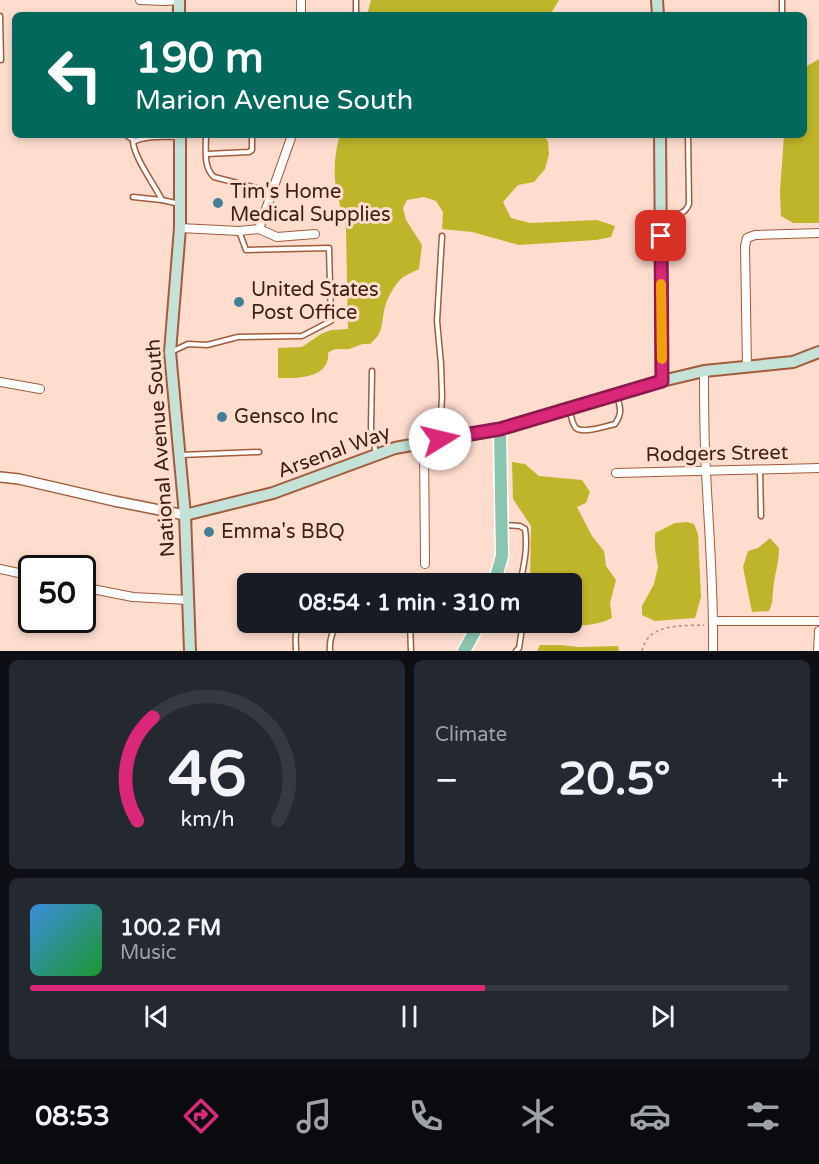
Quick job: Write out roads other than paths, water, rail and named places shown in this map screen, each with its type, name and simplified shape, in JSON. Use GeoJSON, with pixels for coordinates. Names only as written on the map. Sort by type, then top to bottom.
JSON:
{"type":"FeatureCollection","features":[{"type":"Feature","properties":{"kind":"main road","name":"National Avenue South"},"geometry":{"type":"LineString","coordinates":[[180,138],[180,228],[170,352],[185,515],[190,651]]}},
{"type":"Feature","properties":{"kind":"main road"},"geometry":{"type":"LineString","coordinates":[[660,138],[662,381]]}},
{"type":"Feature","properties":{"kind":"main road","name":"Arsenal Way"},"geometry":{"type":"LineString","coordinates":[[185,515],[273,493],[395,448],[500,429],[616,394],[704,371],[793,362],[819,352]]}},
{"type":"Feature","properties":{"kind":"main road"},"geometry":{"type":"LineString","coordinates":[[497,573],[502,556],[500,429]]}},
{"type":"Feature","properties":{"kind":"main road"},"geometry":{"type":"LineString","coordinates":[[464,651],[474,633]]}},
{"type":"Feature","properties":{"kind":"street"},"geometry":{"type":"LineString","coordinates":[[140,0],[179,0]]}},
{"type":"Feature","properties":{"kind":"street"},"geometry":{"type":"LineString","coordinates":[[259,229],[291,138]]}},
{"type":"Feature","properties":{"kind":"street"},"geometry":{"type":"LineString","coordinates":[[180,228],[239,231],[259,229],[277,237],[315,234]]}},
{"type":"Feature","properties":{"kind":"street"},"geometry":{"type":"LineString","coordinates":[[747,367],[745,246],[747,238],[755,235],[819,233]]}},
{"type":"Feature","properties":{"kind":"street"},"geometry":{"type":"LineString","coordinates":[[704,371],[713,651]]}},
{"type":"Feature","properties":{"kind":"street"},"geometry":{"type":"LineString","coordinates":[[0,382],[40,389]]}},
{"type":"Feature","properties":{"kind":"street"},"geometry":{"type":"LineString","coordinates":[[424,442],[425,564]]}},
{"type":"Feature","properties":{"kind":"street","name":"Rodgers Street"},"geometry":{"type":"LineString","coordinates":[[616,473],[819,468]]}},
{"type":"Feature","properties":{"kind":"street","name":"Arsenal Way"},"geometry":{"type":"LineString","coordinates":[[0,477],[19,479],[185,515]]}},
{"type":"Feature","properties":{"kind":"street"},"geometry":{"type":"LineString","coordinates":[[0,569],[18,573]]}},
{"type":"Feature","properties":{"kind":"street"},"geometry":{"type":"LineString","coordinates":[[96,590],[133,597],[188,600]]}},
{"type":"Feature","properties":{"kind":"street"},"geometry":{"type":"LineString","coordinates":[[713,621],[819,621]]}},
{"type":"Feature","properties":{"kind":"street"},"geometry":{"type":"LineString","coordinates":[[818,651],[819,631]]}},
{"type":"Feature","properties":{"kind":"lane"},"geometry":{"type":"LineString","coordinates":[[0,16],[1,60]]}},
{"type":"Feature","properties":{"kind":"lane"},"geometry":{"type":"LineString","coordinates":[[130,138],[135,141],[148,138]]}},
{"type":"Feature","properties":{"kind":"lane"},"geometry":{"type":"LineString","coordinates":[[206,138],[209,172],[214,177],[273,192]]}},
{"type":"Feature","properties":{"kind":"lane"},"geometry":{"type":"LineString","coordinates":[[207,154],[249,153],[252,150],[252,138]]}},
{"type":"Feature","properties":{"kind":"lane"},"geometry":{"type":"LineString","coordinates":[[661,214],[682,214],[689,204],[688,138]]}},
{"type":"Feature","properties":{"kind":"lane"},"geometry":{"type":"LineString","coordinates":[[135,141],[133,147],[162,200]]}},
{"type":"Feature","properties":{"kind":"lane"},"geometry":{"type":"LineString","coordinates":[[133,197],[180,204]]}},
{"type":"Feature","properties":{"kind":"lane"},"geometry":{"type":"LineString","coordinates":[[170,352],[188,344],[207,345],[238,337],[302,336],[331,321],[329,248],[246,250],[239,231]]}},
{"type":"Feature","properties":{"kind":"lane"},"geometry":{"type":"LineString","coordinates":[[440,439],[442,396],[437,321],[442,236]]}},
{"type":"Feature","properties":{"kind":"lane"},"geometry":{"type":"LineString","coordinates":[[372,371],[371,428],[376,454]]}},
{"type":"Feature","properties":{"kind":"lane"},"geometry":{"type":"LineString","coordinates":[[569,408],[577,429],[583,431],[615,424],[620,418],[621,411],[616,394]]}},
{"type":"Feature","properties":{"kind":"lane"},"geometry":{"type":"LineString","coordinates":[[180,455],[259,452]]}},
{"type":"Feature","properties":{"kind":"lane"},"geometry":{"type":"LineString","coordinates":[[760,469],[761,516]]}},
{"type":"Feature","properties":{"kind":"lane"},"geometry":{"type":"LineString","coordinates":[[502,525],[520,526],[525,529],[526,551],[522,573]]}},
{"type":"Feature","properties":{"kind":"lane"},"geometry":{"type":"LineString","coordinates":[[296,651],[297,633]]}},
{"type":"Feature","properties":{"kind":"lane"},"geometry":{"type":"LineString","coordinates":[[330,651],[333,633]]}},
{"type":"Feature","properties":{"kind":"lane"},"geometry":{"type":"LineString","coordinates":[[410,633],[411,651]]}},
{"type":"Feature","properties":{"kind":"lane"},"geometry":{"type":"LineString","coordinates":[[516,651],[519,648],[521,633]]}},
{"type":"Feature","properties":{"kind":"place","name":"Tim's Home Medical Supplies"},"geometry":{"type":"Point","coordinates":[218,203]}},
{"type":"Feature","properties":{"kind":"place","name":"United States Post Office"},"geometry":{"type":"Point","coordinates":[239,302]}},
{"type":"Feature","properties":{"kind":"place","name":"Gensco Inc"},"geometry":{"type":"Point","coordinates":[222,417]}},
{"type":"Feature","properties":{"kind":"place","name":"Emma's BBQ"},"geometry":{"type":"Point","coordinates":[209,532]}}]}
